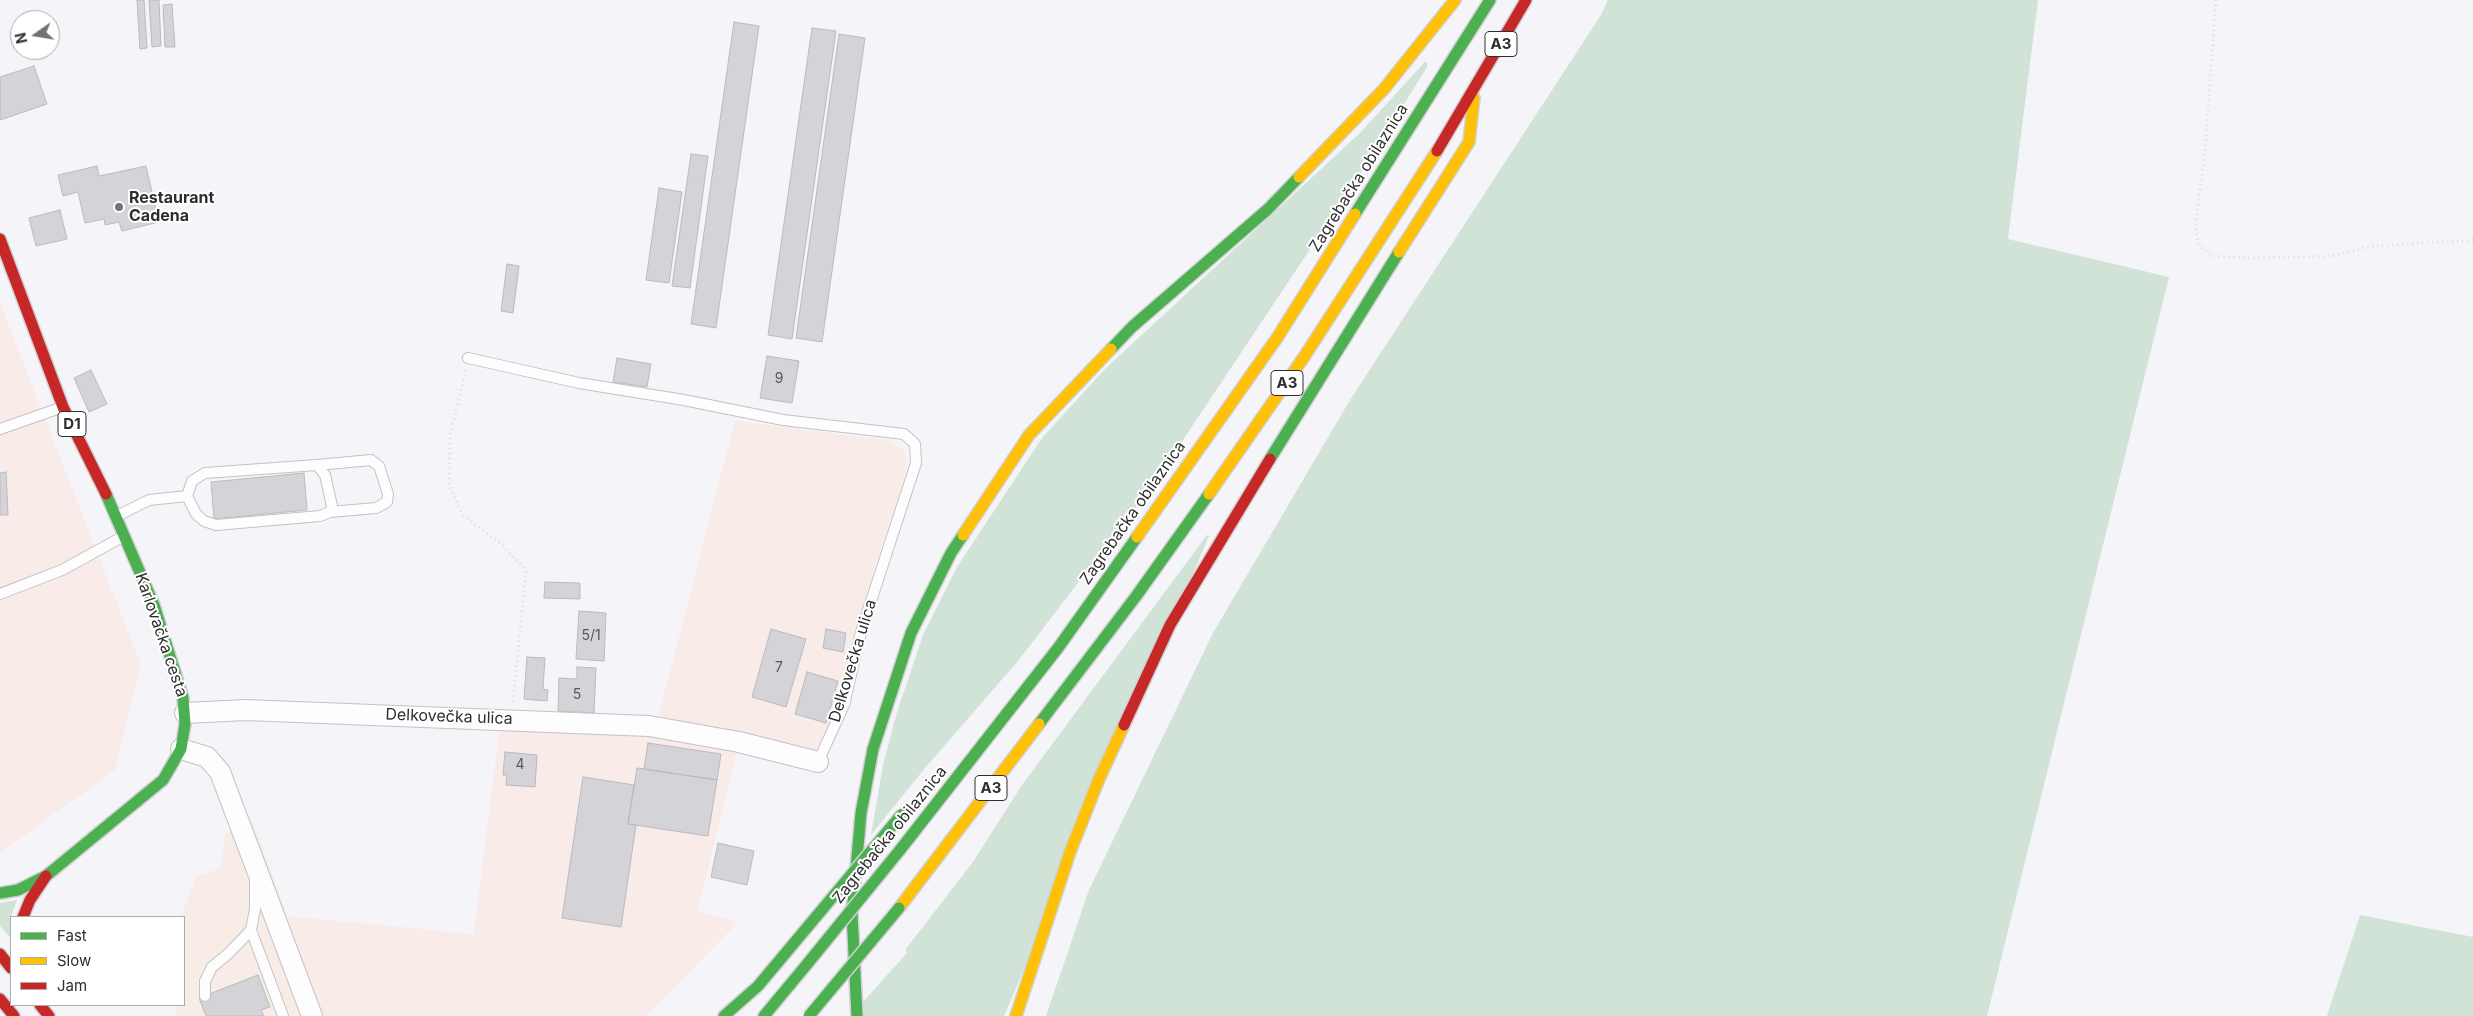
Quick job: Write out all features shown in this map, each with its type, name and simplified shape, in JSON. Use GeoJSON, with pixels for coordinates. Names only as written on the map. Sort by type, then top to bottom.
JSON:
{"type":"FeatureCollection","features":[{"type":"Feature","properties":{"kind":"main road"},"geometry":{"type":"LineString","coordinates":[[856,1016],[852,913],[860,813],[873,748],[911,633],[951,553],[1029,435],[1132,327],[1268,210],[1384,89],[1455,0]]}},
{"type":"Feature","properties":{"kind":"main road","name":"Zagrebačka obilaznica"},"geometry":{"type":"LineString","coordinates":[[764,1016],[900,850],[1058,648],[1277,338],[1490,0]]}},
{"type":"Feature","properties":{"kind":"main road","name":"A3"},"geometry":{"type":"LineString","coordinates":[[809,1016],[899,908],[1121,617],[1257,426],[1304,357],[1475,88],[1526,0]]}},
{"type":"Feature","properties":{"kind":"main road"},"geometry":{"type":"LineString","coordinates":[[1016,1016],[1070,852],[1099,778],[1170,625],[1317,381],[1469,142],[1475,88]]}},
{"type":"Feature","properties":{"kind":"main road","name":"Karlovačka cesta"},"geometry":{"type":"LineString","coordinates":[[0,239],[42,355],[64,407],[117,516],[160,623],[180,684],[185,713],[184,736],[181,749]]}},
{"type":"Feature","properties":{"kind":"main road"},"geometry":{"type":"LineString","coordinates":[[0,893],[18,890],[46,876],[163,780],[181,749]]}},
{"type":"Feature","properties":{"kind":"main road"},"geometry":{"type":"LineString","coordinates":[[724,1016],[758,986],[910,810],[949,787]]}},
{"type":"Feature","properties":{"kind":"main road"},"geometry":{"type":"LineString","coordinates":[[23,916],[30,900],[46,876]]}},
{"type":"Feature","properties":{"kind":"main road"},"geometry":{"type":"LineString","coordinates":[[0,954],[10,967]]}},
{"type":"Feature","properties":{"kind":"main road"},"geometry":{"type":"LineString","coordinates":[[0,999],[14,1016]]}},
{"type":"Feature","properties":{"kind":"street","name":"Delkovečka ulica"},"geometry":{"type":"LineString","coordinates":[[185,713],[224,709],[649,726],[739,742],[818,762]]}},
{"type":"Feature","properties":{"kind":"street"},"geometry":{"type":"LineString","coordinates":[[181,749],[202,754],[216,765],[312,1016]]}},
{"type":"Feature","properties":{"kind":"lane","name":"Delkovečka ulica"},"geometry":{"type":"LineString","coordinates":[[468,358],[578,383],[684,400],[783,420],[904,434],[915,444],[916,463],[861,632],[844,705],[818,762]]}},
{"type":"Feature","properties":{"kind":"lane"},"geometry":{"type":"LineString","coordinates":[[0,429],[64,407]]}},
{"type":"Feature","properties":{"kind":"lane"},"geometry":{"type":"LineString","coordinates":[[371,460],[379,466],[388,494],[387,502],[376,508],[330,512],[320,516],[216,525],[204,521],[196,514],[187,496],[192,481],[205,473],[317,464],[371,460]]}},
{"type":"Feature","properties":{"kind":"lane"},"geometry":{"type":"LineString","coordinates":[[317,464],[322,469],[328,486],[332,506],[330,512]]}},
{"type":"Feature","properties":{"kind":"lane"},"geometry":{"type":"LineString","coordinates":[[117,516],[149,500],[187,496]]}},
{"type":"Feature","properties":{"kind":"lane"},"geometry":{"type":"LineString","coordinates":[[0,594],[62,570],[125,535]]}},
{"type":"Feature","properties":{"kind":"lane"},"geometry":{"type":"LineString","coordinates":[[254,864],[255,900],[251,930],[283,1016]]}},
{"type":"Feature","properties":{"kind":"lane"},"geometry":{"type":"LineString","coordinates":[[205,996],[205,981],[212,967],[251,930]]}},
{"type":"Feature","properties":{"kind":"path"},"geometry":{"type":"LineString","coordinates":[[2216,0],[2205,150],[2195,226],[2198,245],[2212,256],[2252,258],[2331,256],[2374,246],[2473,240]]}},
{"type":"Feature","properties":{"kind":"path"},"geometry":{"type":"LineString","coordinates":[[468,358],[450,435],[449,485],[462,514],[501,544],[526,570],[512,720]]}},
{"type":"Feature","properties":{"kind":"shaded area"},"geometry":{"type":"Polygon","coordinates":[[[0,303],[141,665],[115,770],[0,853],[0,303]]]}},
{"type":"Feature","properties":{"kind":"shaded area"},"geometry":{"type":"Polygon","coordinates":[[[735,421],[887,440],[902,448],[908,461],[900,493],[876,562],[833,721],[819,751],[658,718],[735,421]]]}},
{"type":"Feature","properties":{"kind":"shaded area"},"geometry":{"type":"Polygon","coordinates":[[[500,727],[643,735],[702,741],[738,750],[697,911],[738,922],[646,1016],[324,1016],[287,916],[474,934],[500,727]]]}},
{"type":"Feature","properties":{"kind":"shaded area"},"geometry":{"type":"Polygon","coordinates":[[[253,822],[324,1016],[176,1016],[176,1006],[185,1006],[185,916],[181,916],[196,877],[221,867],[226,834],[253,822]]]}},
{"type":"Feature","properties":{"kind":"green space"},"geometry":{"type":"Polygon","coordinates":[[[1608,0],[2038,0],[2008,239],[2169,277],[1987,1016],[1046,1016],[1089,890],[1213,633],[1350,400],[1601,15],[1608,0]]]}},
{"type":"Feature","properties":{"kind":"green space"},"geometry":{"type":"Polygon","coordinates":[[[1427,62],[1427,67],[1374,153],[1153,485],[1018,661],[925,768],[871,835],[883,765],[897,712],[923,635],[957,567],[1042,438],[1106,368],[1359,134],[1427,62]]]}},
{"type":"Feature","properties":{"kind":"green space"},"geometry":{"type":"Polygon","coordinates":[[[1207,535],[1209,536],[1004,1016],[864,1016],[863,1002],[907,953],[905,950],[973,862],[1022,785],[1207,535]]]}},
{"type":"Feature","properties":{"kind":"green space"},"geometry":{"type":"Polygon","coordinates":[[[17,900],[10,916],[10,937],[0,926],[0,903],[17,900]]]}},
{"type":"Feature","properties":{"kind":"green space"},"geometry":{"type":"Polygon","coordinates":[[[2360,915],[2473,937],[2473,1016],[2327,1016],[2360,915]]]}},
{"type":"Feature","properties":{"kind":"building"},"geometry":{"type":"Polygon","coordinates":[[[137,0],[144,0],[147,48],[140,49],[137,0]]]}},
{"type":"Feature","properties":{"kind":"building"},"geometry":{"type":"Polygon","coordinates":[[[149,0],[159,0],[161,46],[152,47],[149,0]]]}},
{"type":"Feature","properties":{"kind":"building"},"geometry":{"type":"Polygon","coordinates":[[[172,4],[175,47],[165,47],[163,5],[172,4]]]}},
{"type":"Feature","properties":{"kind":"building"},"geometry":{"type":"Polygon","coordinates":[[[734,22],[759,26],[716,328],[691,324],[734,22]]]}},
{"type":"Feature","properties":{"kind":"building"},"geometry":{"type":"Polygon","coordinates":[[[812,28],[836,31],[792,339],[768,335],[812,28]]]}},
{"type":"Feature","properties":{"kind":"building"},"geometry":{"type":"Polygon","coordinates":[[[839,34],[865,38],[822,342],[796,338],[839,34]]]}},
{"type":"Feature","properties":{"kind":"building"},"geometry":{"type":"Polygon","coordinates":[[[34,66],[47,104],[0,120],[0,77],[34,66]]]}},
{"type":"Feature","properties":{"kind":"building"},"geometry":{"type":"Polygon","coordinates":[[[691,154],[708,156],[690,288],[672,286],[691,154]]]}},
{"type":"Feature","properties":{"kind":"building","name":"Restaurant Cadena"},"geometry":{"type":"Polygon","coordinates":[[[97,166],[99,176],[146,166],[159,222],[122,231],[119,222],[105,225],[104,219],[85,223],[78,192],[63,196],[58,175],[97,166]]]}},
{"type":"Feature","properties":{"kind":"building"},"geometry":{"type":"Polygon","coordinates":[[[659,188],[682,192],[669,283],[646,280],[659,188]]]}},
{"type":"Feature","properties":{"kind":"building"},"geometry":{"type":"Polygon","coordinates":[[[60,210],[67,239],[36,246],[29,218],[60,210]]]}},
{"type":"Feature","properties":{"kind":"building"},"geometry":{"type":"Polygon","coordinates":[[[507,264],[519,266],[513,313],[501,311],[507,264]]]}},
{"type":"Feature","properties":{"kind":"building"},"geometry":{"type":"Polygon","coordinates":[[[767,356],[799,361],[792,403],[760,398],[767,356]]]}},
{"type":"Feature","properties":{"kind":"building"},"geometry":{"type":"Polygon","coordinates":[[[617,358],[651,364],[647,387],[613,382],[617,358]]]}},
{"type":"Feature","properties":{"kind":"building"},"geometry":{"type":"Polygon","coordinates":[[[91,370],[107,404],[89,412],[74,378],[91,370]]]}},
{"type":"Feature","properties":{"kind":"building"},"geometry":{"type":"Polygon","coordinates":[[[6,472],[8,515],[0,515],[0,473],[6,472]]]}},
{"type":"Feature","properties":{"kind":"building"},"geometry":{"type":"Polygon","coordinates":[[[304,473],[307,510],[214,519],[211,482],[304,473]]]}},
{"type":"Feature","properties":{"kind":"building"},"geometry":{"type":"Polygon","coordinates":[[[545,582],[580,583],[580,599],[544,598],[545,582]]]}},
{"type":"Feature","properties":{"kind":"building"},"geometry":{"type":"Polygon","coordinates":[[[579,611],[606,613],[604,661],[576,659],[579,611]]]}},
{"type":"Feature","properties":{"kind":"building"},"geometry":{"type":"Polygon","coordinates":[[[771,629],[806,639],[786,707],[752,697],[771,629]]]}},
{"type":"Feature","properties":{"kind":"building"},"geometry":{"type":"Polygon","coordinates":[[[826,629],[846,633],[843,652],[823,648],[826,629]]]}},
{"type":"Feature","properties":{"kind":"building"},"geometry":{"type":"Polygon","coordinates":[[[527,657],[545,658],[543,689],[548,690],[547,701],[524,699],[527,657]]]}},
{"type":"Feature","properties":{"kind":"building"},"geometry":{"type":"Polygon","coordinates":[[[577,667],[596,668],[594,713],[558,711],[559,678],[577,679],[577,667]]]}},
{"type":"Feature","properties":{"kind":"building"},"geometry":{"type":"Polygon","coordinates":[[[807,672],[838,681],[826,723],[795,714],[807,672]]]}},
{"type":"Feature","properties":{"kind":"building"},"geometry":{"type":"Polygon","coordinates":[[[648,743],[721,754],[717,780],[644,769],[648,743]]]}},
{"type":"Feature","properties":{"kind":"building"},"geometry":{"type":"Polygon","coordinates":[[[505,752],[537,755],[535,787],[506,785],[507,775],[503,775],[505,752]]]}},
{"type":"Feature","properties":{"kind":"building"},"geometry":{"type":"Polygon","coordinates":[[[637,768],[717,780],[708,836],[628,824],[637,768]]]}},
{"type":"Feature","properties":{"kind":"building"},"geometry":{"type":"Polygon","coordinates":[[[583,777],[634,785],[628,824],[636,825],[621,927],[562,918],[583,777]]]}},
{"type":"Feature","properties":{"kind":"building"},"geometry":{"type":"Polygon","coordinates":[[[718,843],[754,851],[747,885],[711,877],[718,843]]]}},
{"type":"Feature","properties":{"kind":"building"},"geometry":{"type":"Polygon","coordinates":[[[258,975],[270,1007],[261,1010],[264,1016],[206,1016],[199,998],[258,975]]]}},
{"type":"Feature","properties":{"kind":"traffic: fast"},"geometry":{"type":"LineString","coordinates":[[1355,214],[1490,0]]}},
{"type":"Feature","properties":{"kind":"traffic: fast"},"geometry":{"type":"LineString","coordinates":[[1111,349],[1132,327],[1268,209],[1299,177]]}},
{"type":"Feature","properties":{"kind":"traffic: fast"},"geometry":{"type":"LineString","coordinates":[[1270,459],[1399,252]]}},
{"type":"Feature","properties":{"kind":"traffic: fast"},"geometry":{"type":"LineString","coordinates":[[106,494],[154,605],[183,698],[185,724],[181,749]]}},
{"type":"Feature","properties":{"kind":"traffic: fast"},"geometry":{"type":"LineString","coordinates":[[1039,724],[1137,595],[1209,494]]}},
{"type":"Feature","properties":{"kind":"traffic: fast"},"geometry":{"type":"LineString","coordinates":[[857,1016],[852,913],[861,813],[873,749],[911,633],[951,553],[963,535]]}},
{"type":"Feature","properties":{"kind":"traffic: fast"},"geometry":{"type":"LineString","coordinates":[[900,850],[1058,648],[1137,537]]}},
{"type":"Feature","properties":{"kind":"traffic: fast"},"geometry":{"type":"LineString","coordinates":[[0,893],[18,890],[46,876],[163,780],[181,749]]}},
{"type":"Feature","properties":{"kind":"traffic: fast"},"geometry":{"type":"LineString","coordinates":[[810,924],[902,814]]}},
{"type":"Feature","properties":{"kind":"traffic: fast"},"geometry":{"type":"LineString","coordinates":[[808,963],[900,850]]}},
{"type":"Feature","properties":{"kind":"traffic: fast"},"geometry":{"type":"LineString","coordinates":[[809,1016],[899,908]]}},
{"type":"Feature","properties":{"kind":"traffic: fast"},"geometry":{"type":"LineString","coordinates":[[724,1016],[758,986],[810,924]]}},
{"type":"Feature","properties":{"kind":"traffic: fast"},"geometry":{"type":"LineString","coordinates":[[764,1016],[808,963]]}},
{"type":"Feature","properties":{"kind":"traffic: slow"},"geometry":{"type":"LineString","coordinates":[[1299,177],[1384,89],[1455,0]]}},
{"type":"Feature","properties":{"kind":"traffic: slow"},"geometry":{"type":"LineString","coordinates":[[1399,252],[1469,142],[1474,98]]}},
{"type":"Feature","properties":{"kind":"traffic: slow"},"geometry":{"type":"LineString","coordinates":[[1209,494],[1304,357],[1437,151]]}},
{"type":"Feature","properties":{"kind":"traffic: slow"},"geometry":{"type":"LineString","coordinates":[[1137,537],[1277,338],[1355,214]]}},
{"type":"Feature","properties":{"kind":"traffic: slow"},"geometry":{"type":"LineString","coordinates":[[963,535],[1029,435],[1111,349]]}},
{"type":"Feature","properties":{"kind":"traffic: slow"},"geometry":{"type":"LineString","coordinates":[[899,908],[1039,724]]}},
{"type":"Feature","properties":{"kind":"traffic: slow"},"geometry":{"type":"LineString","coordinates":[[1016,1016],[1070,852],[1099,779],[1124,725]]}},
{"type":"Feature","properties":{"kind":"traffic: jam"},"geometry":{"type":"LineString","coordinates":[[1437,151],[1526,0]]}},
{"type":"Feature","properties":{"kind":"traffic: jam"},"geometry":{"type":"LineString","coordinates":[[0,239],[63,407],[106,494]]}},
{"type":"Feature","properties":{"kind":"traffic: jam"},"geometry":{"type":"LineString","coordinates":[[1124,725],[1170,625],[1270,459]]}},
{"type":"Feature","properties":{"kind":"traffic: jam"},"geometry":{"type":"LineString","coordinates":[[23,916],[30,900],[46,876]]}},
{"type":"Feature","properties":{"kind":"traffic: jam"},"geometry":{"type":"LineString","coordinates":[[0,954],[10,967]]}},
{"type":"Feature","properties":{"kind":"traffic: jam"},"geometry":{"type":"LineString","coordinates":[[0,999],[14,1016]]}},
{"type":"Feature","properties":{"kind":"traffic: jam"},"geometry":{"type":"LineString","coordinates":[[41,1006],[49,1016]]}},
{"type":"Feature","properties":{"kind":"place","name":"Restaurant Cadena"},"geometry":{"type":"Point","coordinates":[119,207]}}]}
